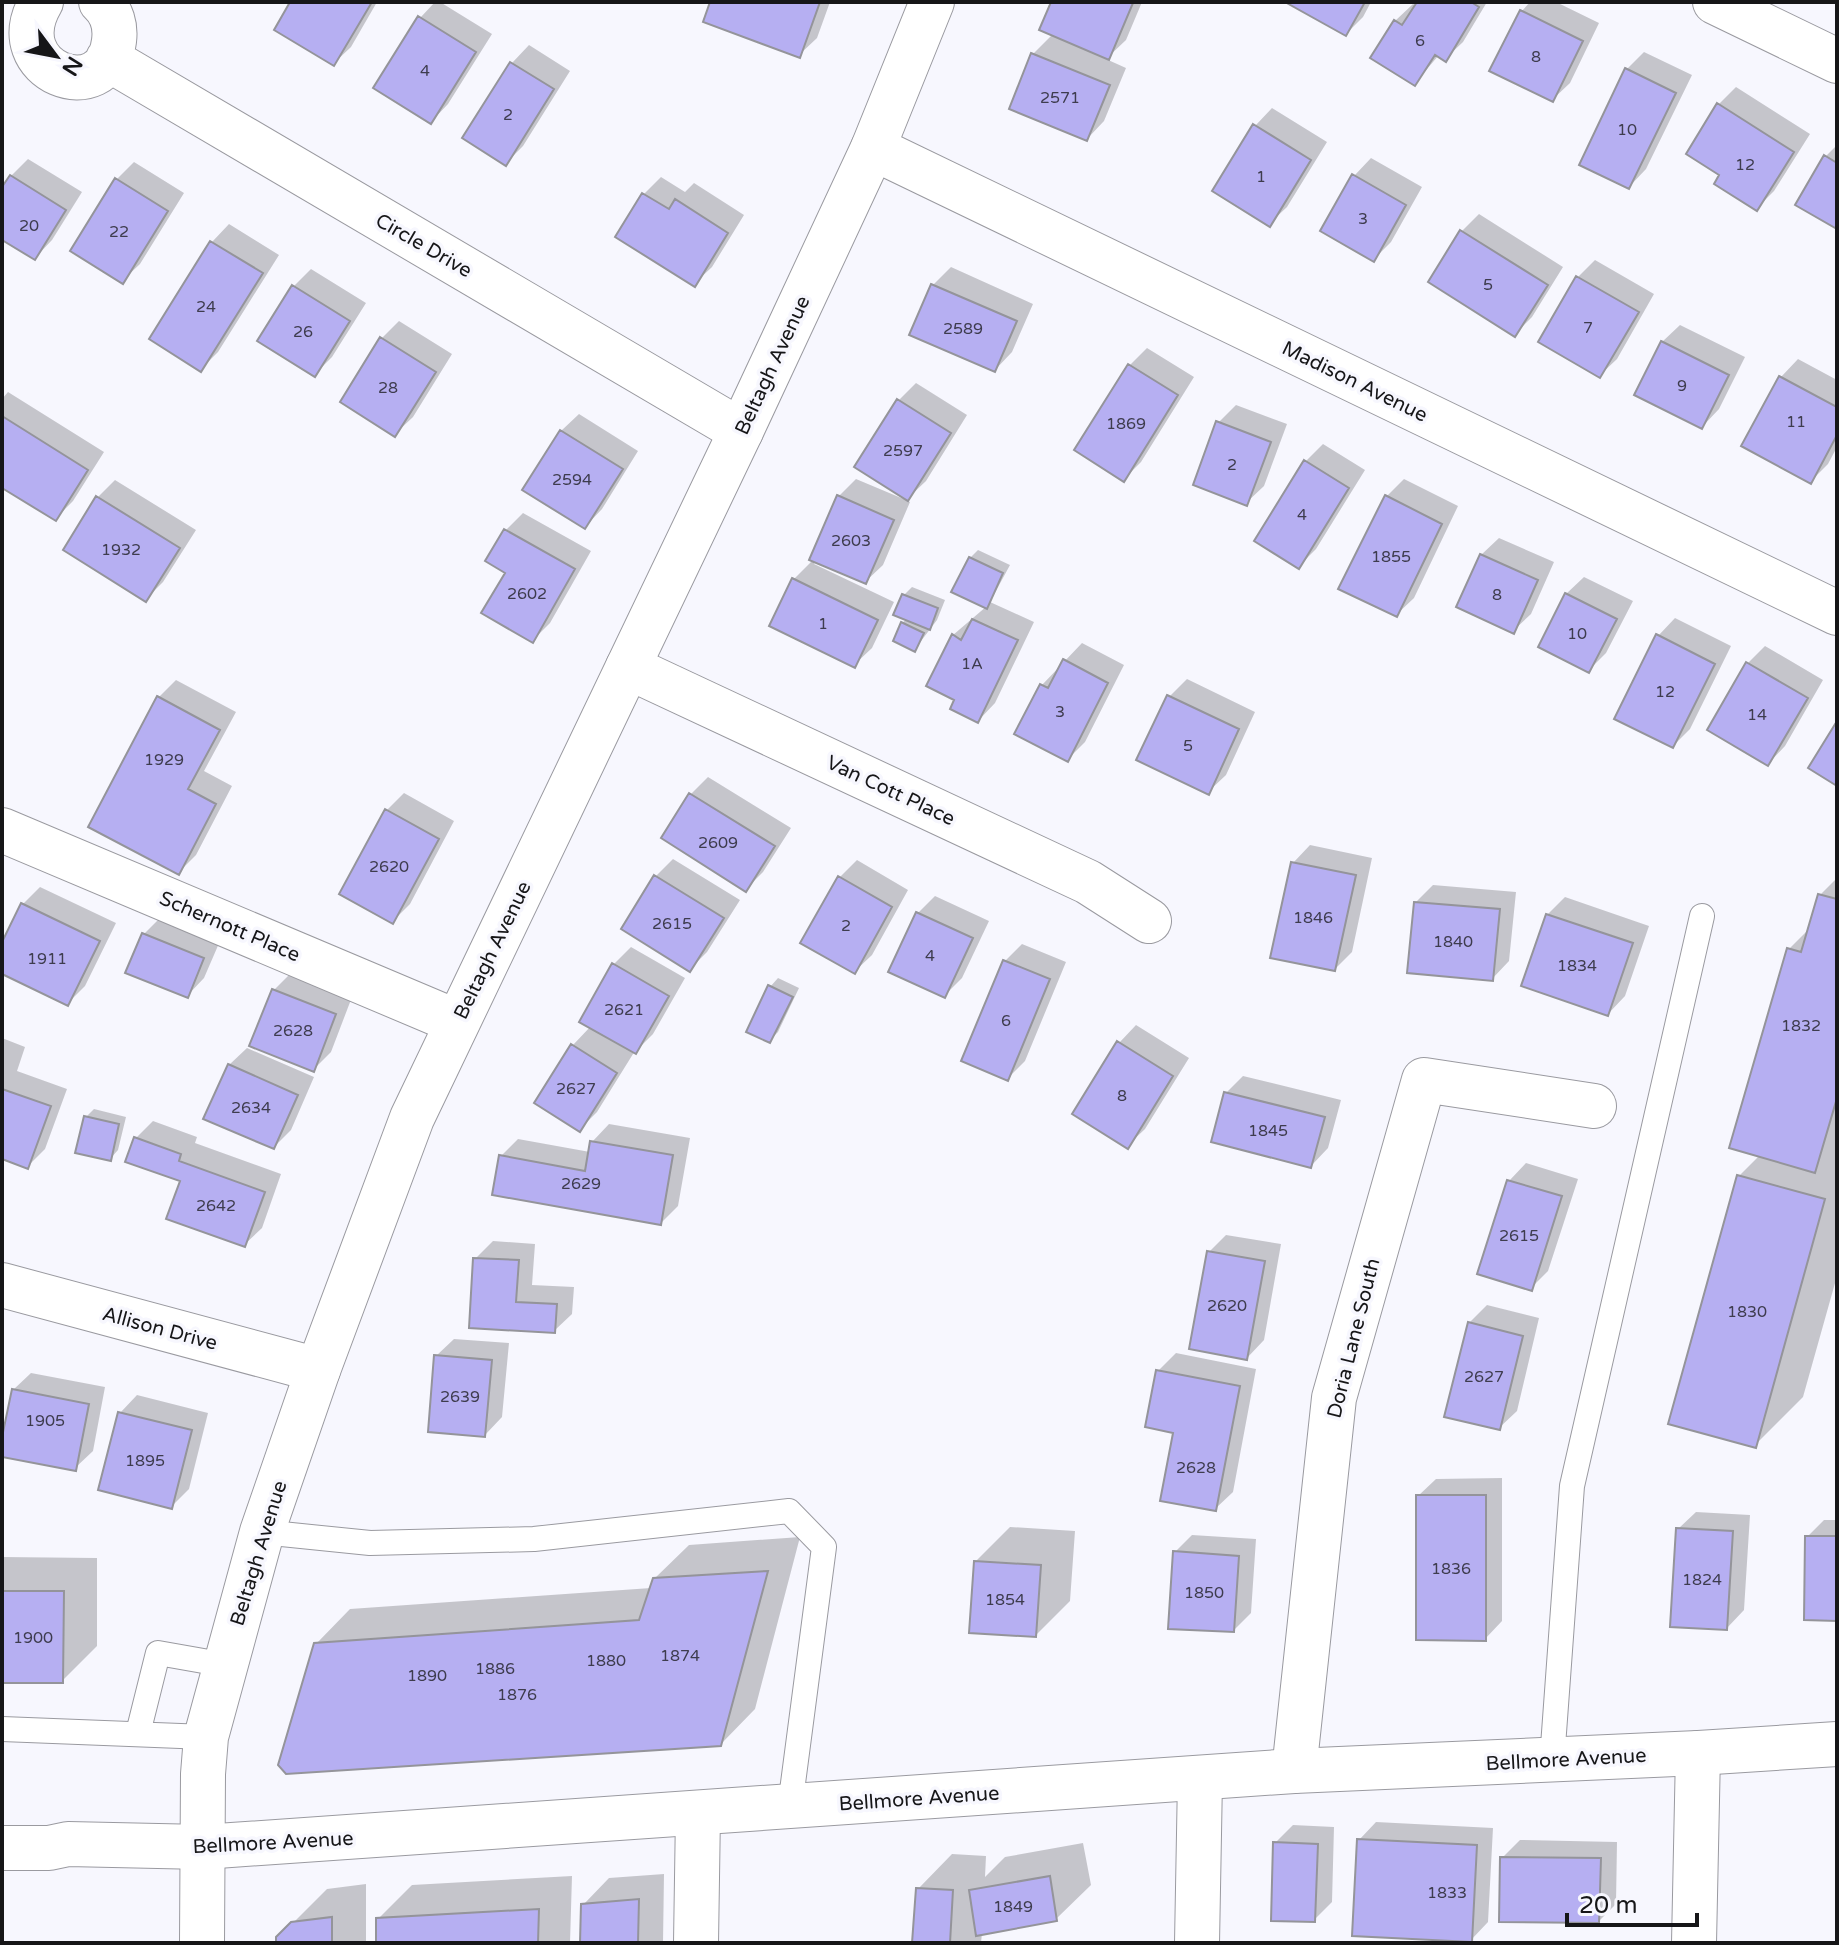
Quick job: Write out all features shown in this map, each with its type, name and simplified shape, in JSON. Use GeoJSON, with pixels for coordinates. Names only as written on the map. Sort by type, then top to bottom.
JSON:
{"type":"FeatureCollection","features":[{"type":"Feature","properties":{"kind":"street"},"geometry":{"type":"LineString","coordinates":[[41,2],[28,27],[28,42],[33,56],[55,76],[84,77],[108,59],[114,46],[113,18],[101,2]]}},
{"type":"Feature","properties":{"kind":"street","name":"Beltagh Avenue"},"geometry":{"type":"LineString","coordinates":[[202,1943],[206,1737],[262,1532],[318,1370],[412,1118],[873,148],[932,2]]}},
{"type":"Feature","properties":{"kind":"street"},"geometry":{"type":"LineString","coordinates":[[1715,2],[1837,61]]}},
{"type":"Feature","properties":{"kind":"street","name":"Circle Drive"},"geometry":{"type":"LineString","coordinates":[[108,59],[741,431]]}},
{"type":"Feature","properties":{"kind":"street","name":"Madison Avenue"},"geometry":{"type":"LineString","coordinates":[[873,148],[1837,613]]}},
{"type":"Feature","properties":{"kind":"street","name":"Van Cott Place"},"geometry":{"type":"LineString","coordinates":[[628,667],[1088,882],[1149,921]]}},
{"type":"Feature","properties":{"kind":"street","name":"Schernott Place"},"geometry":{"type":"LineString","coordinates":[[2,830],[457,1022]]}},
{"type":"Feature","properties":{"kind":"street","name":"Doria Lane South"},"geometry":{"type":"LineString","coordinates":[[1294,1771],[1334,1398],[1424,1080],[1594,1106]]}},
{"type":"Feature","properties":{"kind":"street","name":"Allison Drive"},"geometry":{"type":"LineString","coordinates":[[2,1285],[318,1370]]}},
{"type":"Feature","properties":{"kind":"street","name":"Bellmore Avenue"},"geometry":{"type":"LineString","coordinates":[[2,1848],[49,1848],[68,1844],[203,1847],[1294,1771],[1837,1744]]}},
{"type":"Feature","properties":{"kind":"street"},"geometry":{"type":"LineString","coordinates":[[1694,1943],[1698,1753]]}},
{"type":"Feature","properties":{"kind":"street"},"geometry":{"type":"LineString","coordinates":[[1197,1943],[1200,1779]]}},
{"type":"Feature","properties":{"kind":"street"},"geometry":{"type":"LineString","coordinates":[[696,1943],[698,1813]]}},
{"type":"Feature","properties":{"kind":"lane"},"geometry":{"type":"LineString","coordinates":[[1552,1760],[1572,1486],[1702,916]]}},
{"type":"Feature","properties":{"kind":"lane"},"geometry":{"type":"LineString","coordinates":[[262,1532],[370,1543],[534,1539],[789,1511],[824,1547],[790,1806]]}},
{"type":"Feature","properties":{"kind":"lane"},"geometry":{"type":"LineString","coordinates":[[138,1733],[158,1653],[226,1665]]}},
{"type":"Feature","properties":{"kind":"lane"},"geometry":{"type":"LineString","coordinates":[[2,1729],[206,1737]]}},
{"type":"Feature","properties":{"kind":"building"},"geometry":{"type":"Polygon","coordinates":[[[290,2],[372,2],[334,66],[274,30],[290,2]]]}},
{"type":"Feature","properties":{"kind":"building"},"geometry":{"type":"Polygon","coordinates":[[[710,2],[820,2],[800,58],[703,22],[710,2]]]}},
{"type":"Feature","properties":{"kind":"building"},"geometry":{"type":"Polygon","coordinates":[[[1051,2],[1133,3],[1109,60],[1039,30],[1051,2]]]}},
{"type":"Feature","properties":{"kind":"building"},"geometry":{"type":"Polygon","coordinates":[[[1285,2],[1365,2],[1346,36],[1285,2]]]}},
{"type":"Feature","properties":{"kind":"building"},"geometry":{"type":"Polygon","coordinates":[[[1417,2],[1471,2],[1479,7],[1446,62],[1435,55],[1415,86],[1370,58],[1394,20],[1402,25],[1417,2]]]}},
{"type":"Feature","properties":{"kind":"building"},"geometry":{"type":"Polygon","coordinates":[[[1520,10],[1583,41],[1553,102],[1489,71],[1520,10]]]}},
{"type":"Feature","properties":{"kind":"building"},"geometry":{"type":"Polygon","coordinates":[[[418,16],[476,52],[431,124],[373,88],[418,16]]]}},
{"type":"Feature","properties":{"kind":"building"},"geometry":{"type":"Polygon","coordinates":[[[1031,53],[1110,85],[1087,141],[1009,109],[1031,53]]]}},
{"type":"Feature","properties":{"kind":"building"},"geometry":{"type":"Polygon","coordinates":[[[510,62],[554,89],[506,166],[462,138],[510,62]]]}},
{"type":"Feature","properties":{"kind":"building"},"geometry":{"type":"Polygon","coordinates":[[[1625,68],[1676,93],[1629,189],[1579,165],[1625,68]]]}},
{"type":"Feature","properties":{"kind":"building"},"geometry":{"type":"Polygon","coordinates":[[[1717,103],[1794,152],[1757,211],[1714,184],[1719,175],[1686,154],[1717,103]]]}},
{"type":"Feature","properties":{"kind":"building"},"geometry":{"type":"Polygon","coordinates":[[[1253,124],[1311,160],[1270,227],[1212,191],[1253,124]]]}},
{"type":"Feature","properties":{"kind":"building"},"geometry":{"type":"Polygon","coordinates":[[[1824,155],[1837,163],[1837,229],[1795,205],[1824,155]]]}},
{"type":"Feature","properties":{"kind":"building"},"geometry":{"type":"Polygon","coordinates":[[[1352,174],[1406,205],[1374,262],[1320,231],[1352,174]]]}},
{"type":"Feature","properties":{"kind":"building"},"geometry":{"type":"Polygon","coordinates":[[[10,175],[66,210],[35,260],[2,240],[2,187],[10,175]]]}},
{"type":"Feature","properties":{"kind":"building"},"geometry":{"type":"Polygon","coordinates":[[[115,178],[168,211],[123,284],[70,251],[115,178]]]}},
{"type":"Feature","properties":{"kind":"building"},"geometry":{"type":"Polygon","coordinates":[[[642,193],[669,209],[675,199],[728,233],[695,287],[615,237],[642,193]]]}},
{"type":"Feature","properties":{"kind":"building"},"geometry":{"type":"Polygon","coordinates":[[[1460,230],[1548,285],[1515,337],[1428,282],[1460,230]]]}},
{"type":"Feature","properties":{"kind":"building"},"geometry":{"type":"Polygon","coordinates":[[[210,241],[263,273],[201,372],[149,339],[210,241]]]}},
{"type":"Feature","properties":{"kind":"building"},"geometry":{"type":"Polygon","coordinates":[[[1576,276],[1639,312],[1600,378],[1538,342],[1576,276]]]}},
{"type":"Feature","properties":{"kind":"building"},"geometry":{"type":"Polygon","coordinates":[[[931,284],[1017,321],[995,372],[909,335],[931,284]]]}},
{"type":"Feature","properties":{"kind":"building"},"geometry":{"type":"Polygon","coordinates":[[[292,285],[350,321],[315,377],[257,341],[292,285]]]}},
{"type":"Feature","properties":{"kind":"building"},"geometry":{"type":"Polygon","coordinates":[[[380,337],[436,372],[395,437],[340,402],[380,337]]]}},
{"type":"Feature","properties":{"kind":"building"},"geometry":{"type":"Polygon","coordinates":[[[1661,341],[1729,375],[1702,429],[1634,395],[1661,341]]]}},
{"type":"Feature","properties":{"kind":"building"},"geometry":{"type":"Polygon","coordinates":[[[1128,364],[1178,395],[1124,482],[1074,450],[1128,364]]]}},
{"type":"Feature","properties":{"kind":"building"},"geometry":{"type":"Polygon","coordinates":[[[1779,376],[1837,407],[1837,435],[1811,484],[1741,446],[1779,376]]]}},
{"type":"Feature","properties":{"kind":"building"},"geometry":{"type":"Polygon","coordinates":[[[897,399],[951,433],[908,501],[854,467],[897,399]]]}},
{"type":"Feature","properties":{"kind":"building"},"geometry":{"type":"Polygon","coordinates":[[[2,416],[88,470],[56,521],[2,488],[2,416]]]}},
{"type":"Feature","properties":{"kind":"building"},"geometry":{"type":"Polygon","coordinates":[[[1216,421],[1271,442],[1247,506],[1193,485],[1216,421]]]}},
{"type":"Feature","properties":{"kind":"building"},"geometry":{"type":"Polygon","coordinates":[[[560,430],[623,469],[585,529],[522,490],[560,430]]]}},
{"type":"Feature","properties":{"kind":"building"},"geometry":{"type":"Polygon","coordinates":[[[1304,460],[1349,488],[1299,569],[1254,541],[1304,460]]]}},
{"type":"Feature","properties":{"kind":"building"},"geometry":{"type":"Polygon","coordinates":[[[837,495],[894,520],[866,584],[809,560],[837,495]]]}},
{"type":"Feature","properties":{"kind":"building"},"geometry":{"type":"Polygon","coordinates":[[[1385,495],[1442,524],[1397,617],[1338,589],[1385,495]]]}},
{"type":"Feature","properties":{"kind":"building"},"geometry":{"type":"Polygon","coordinates":[[[96,496],[180,548],[146,602],[63,550],[96,496]]]}},
{"type":"Feature","properties":{"kind":"building"},"geometry":{"type":"Polygon","coordinates":[[[504,529],[575,569],[533,643],[481,613],[505,573],[485,561],[504,529]]]}},
{"type":"Feature","properties":{"kind":"building"},"geometry":{"type":"Polygon","coordinates":[[[1480,554],[1538,580],[1514,634],[1456,607],[1480,554]]]}},
{"type":"Feature","properties":{"kind":"building"},"geometry":{"type":"Polygon","coordinates":[[[969,557],[1003,573],[987,609],[951,592],[969,557]]]}},
{"type":"Feature","properties":{"kind":"building"},"geometry":{"type":"Polygon","coordinates":[[[792,578],[878,620],[855,668],[769,626],[792,578]]]}},
{"type":"Feature","properties":{"kind":"building"},"geometry":{"type":"Polygon","coordinates":[[[1565,593],[1617,619],[1589,673],[1538,647],[1565,593]]]}},
{"type":"Feature","properties":{"kind":"building"},"geometry":{"type":"Polygon","coordinates":[[[902,594],[938,608],[930,630],[893,615],[902,594]]]}},
{"type":"Feature","properties":{"kind":"building"},"geometry":{"type":"Polygon","coordinates":[[[972,619],[1018,640],[978,723],[950,709],[954,700],[926,686],[952,634],[961,640],[972,619]]]}},
{"type":"Feature","properties":{"kind":"building"},"geometry":{"type":"Polygon","coordinates":[[[901,622],[924,633],[915,652],[893,641],[901,622]]]}},
{"type":"Feature","properties":{"kind":"building"},"geometry":{"type":"Polygon","coordinates":[[[1656,634],[1715,664],[1673,748],[1614,719],[1656,634]]]}},
{"type":"Feature","properties":{"kind":"building"},"geometry":{"type":"Polygon","coordinates":[[[1063,659],[1108,683],[1068,762],[1014,734],[1040,684],[1048,688],[1063,659]]]}},
{"type":"Feature","properties":{"kind":"building"},"geometry":{"type":"Polygon","coordinates":[[[1746,662],[1808,698],[1768,766],[1707,730],[1746,662]]]}},
{"type":"Feature","properties":{"kind":"building"},"geometry":{"type":"Polygon","coordinates":[[[1167,695],[1239,729],[1209,795],[1136,760],[1167,695]]]}},
{"type":"Feature","properties":{"kind":"building"},"geometry":{"type":"Polygon","coordinates":[[[157,696],[220,730],[188,789],[216,804],[179,875],[88,827],[157,696]]]}},
{"type":"Feature","properties":{"kind":"building"},"geometry":{"type":"Polygon","coordinates":[[[1837,721],[1837,786],[1808,768],[1837,721]]]}},
{"type":"Feature","properties":{"kind":"building"},"geometry":{"type":"Polygon","coordinates":[[[689,793],[775,846],[746,892],[661,838],[689,793]]]}},
{"type":"Feature","properties":{"kind":"building"},"geometry":{"type":"Polygon","coordinates":[[[385,809],[439,839],[393,924],[339,894],[385,809]]]}},
{"type":"Feature","properties":{"kind":"building"},"geometry":{"type":"Polygon","coordinates":[[[1291,862],[1356,875],[1335,971],[1270,958],[1291,862]]]}},
{"type":"Feature","properties":{"kind":"building"},"geometry":{"type":"Polygon","coordinates":[[[654,875],[724,918],[690,972],[621,929],[654,875]]]}},
{"type":"Feature","properties":{"kind":"building"},"geometry":{"type":"Polygon","coordinates":[[[838,876],[892,907],[855,974],[800,943],[838,876]]]}},
{"type":"Feature","properties":{"kind":"building"},"geometry":{"type":"Polygon","coordinates":[[[1818,894],[1837,899],[1837,1098],[1815,1173],[1729,1148],[1787,948],[1801,952],[1818,894]]]}},
{"type":"Feature","properties":{"kind":"building"},"geometry":{"type":"Polygon","coordinates":[[[1414,902],[1500,909],[1493,981],[1407,973],[1414,902]]]}},
{"type":"Feature","properties":{"kind":"building"},"geometry":{"type":"Polygon","coordinates":[[[21,903],[100,941],[68,1006],[2,974],[2,942],[21,903]]]}},
{"type":"Feature","properties":{"kind":"building"},"geometry":{"type":"Polygon","coordinates":[[[916,912],[973,938],[945,998],[888,972],[916,912]]]}},
{"type":"Feature","properties":{"kind":"building"},"geometry":{"type":"Polygon","coordinates":[[[1546,914],[1633,943],[1608,1016],[1521,986],[1546,914]]]}},
{"type":"Feature","properties":{"kind":"building"},"geometry":{"type":"Polygon","coordinates":[[[142,933],[204,958],[188,998],[125,973],[142,933]]]}},
{"type":"Feature","properties":{"kind":"building"},"geometry":{"type":"Polygon","coordinates":[[[1003,960],[1050,979],[1008,1081],[961,1061],[1003,960]]]}},
{"type":"Feature","properties":{"kind":"building"},"geometry":{"type":"Polygon","coordinates":[[[612,963],[669,996],[636,1054],[579,1022],[612,963]]]}},
{"type":"Feature","properties":{"kind":"building"},"geometry":{"type":"Polygon","coordinates":[[[768,985],[793,997],[770,1043],[746,1032],[768,985]]]}},
{"type":"Feature","properties":{"kind":"building"},"geometry":{"type":"Polygon","coordinates":[[[272,989],[336,1014],[314,1072],[249,1046],[272,989]]]}},
{"type":"Feature","properties":{"kind":"building"},"geometry":{"type":"Polygon","coordinates":[[[1117,1041],[1173,1076],[1128,1149],[1072,1114],[1117,1041]]]}},
{"type":"Feature","properties":{"kind":"building"},"geometry":{"type":"Polygon","coordinates":[[[571,1044],[617,1073],[580,1132],[534,1103],[571,1044]]]}},
{"type":"Feature","properties":{"kind":"building"},"geometry":{"type":"Polygon","coordinates":[[[228,1064],[298,1095],[274,1149],[203,1119],[228,1064]]]}},
{"type":"Feature","properties":{"kind":"building"},"geometry":{"type":"Polygon","coordinates":[[[2,1089],[51,1106],[28,1169],[2,1159],[2,1089]]]}},
{"type":"Feature","properties":{"kind":"building"},"geometry":{"type":"Polygon","coordinates":[[[1224,1092],[1325,1117],[1311,1168],[1211,1142],[1224,1092]]]}},
{"type":"Feature","properties":{"kind":"building"},"geometry":{"type":"Polygon","coordinates":[[[84,1116],[119,1124],[111,1161],[75,1153],[84,1116]]]}},
{"type":"Feature","properties":{"kind":"building"},"geometry":{"type":"Polygon","coordinates":[[[134,1137],[181,1154],[179,1161],[265,1192],[245,1247],[166,1219],[180,1181],[125,1162],[134,1137]]]}},
{"type":"Feature","properties":{"kind":"building"},"geometry":{"type":"Polygon","coordinates":[[[590,1141],[673,1155],[661,1225],[492,1195],[499,1155],[585,1171],[590,1141]]]}},
{"type":"Feature","properties":{"kind":"building"},"geometry":{"type":"Polygon","coordinates":[[[1737,1175],[1825,1199],[1756,1448],[1668,1424],[1737,1175]]]}},
{"type":"Feature","properties":{"kind":"building"},"geometry":{"type":"Polygon","coordinates":[[[1507,1180],[1562,1196],[1532,1291],[1477,1274],[1507,1180]]]}},
{"type":"Feature","properties":{"kind":"building"},"geometry":{"type":"Polygon","coordinates":[[[1207,1251],[1265,1261],[1247,1360],[1189,1349],[1207,1251]]]}},
{"type":"Feature","properties":{"kind":"building"},"geometry":{"type":"Polygon","coordinates":[[[473,1258],[519,1260],[516,1302],[557,1304],[555,1333],[469,1328],[473,1258]]]}},
{"type":"Feature","properties":{"kind":"building"},"geometry":{"type":"Polygon","coordinates":[[[1468,1322],[1523,1336],[1500,1430],[1444,1417],[1468,1322]]]}},
{"type":"Feature","properties":{"kind":"building"},"geometry":{"type":"Polygon","coordinates":[[[434,1355],[492,1360],[485,1437],[428,1432],[434,1355]]]}},
{"type":"Feature","properties":{"kind":"building"},"geometry":{"type":"Polygon","coordinates":[[[1156,1370],[1240,1386],[1216,1511],[1160,1501],[1173,1433],[1145,1427],[1156,1370]]]}},
{"type":"Feature","properties":{"kind":"building"},"geometry":{"type":"Polygon","coordinates":[[[12,1389],[89,1404],[76,1471],[2,1457],[2,1437],[12,1389]]]}},
{"type":"Feature","properties":{"kind":"building"},"geometry":{"type":"Polygon","coordinates":[[[118,1412],[192,1430],[172,1509],[98,1490],[118,1412]]]}},
{"type":"Feature","properties":{"kind":"building"},"geometry":{"type":"Polygon","coordinates":[[[1416,1495],[1486,1495],[1486,1641],[1416,1640],[1416,1495]]]}},
{"type":"Feature","properties":{"kind":"building"},"geometry":{"type":"Polygon","coordinates":[[[1676,1528],[1733,1531],[1727,1630],[1670,1627],[1676,1528]]]}},
{"type":"Feature","properties":{"kind":"building"},"geometry":{"type":"Polygon","coordinates":[[[1805,1536],[1837,1536],[1837,1621],[1804,1620],[1805,1536]]]}},
{"type":"Feature","properties":{"kind":"building"},"geometry":{"type":"Polygon","coordinates":[[[1173,1551],[1239,1556],[1234,1632],[1168,1629],[1173,1551]]]}},
{"type":"Feature","properties":{"kind":"building"},"geometry":{"type":"Polygon","coordinates":[[[974,1561],[1041,1565],[1036,1637],[969,1633],[974,1561]]]}},
{"type":"Feature","properties":{"kind":"building"},"geometry":{"type":"Polygon","coordinates":[[[768,1571],[721,1746],[286,1774],[278,1765],[314,1643],[639,1620],[653,1578],[768,1571]]]}},
{"type":"Feature","properties":{"kind":"building"},"geometry":{"type":"Polygon","coordinates":[[[2,1591],[64,1591],[63,1683],[2,1683],[2,1591]]]}},
{"type":"Feature","properties":{"kind":"building"},"geometry":{"type":"Polygon","coordinates":[[[1357,1839],[1477,1845],[1472,1942],[1352,1936],[1357,1839]]]}},
{"type":"Feature","properties":{"kind":"building"},"geometry":{"type":"Polygon","coordinates":[[[1273,1842],[1318,1844],[1315,1922],[1271,1921],[1273,1842]]]}},
{"type":"Feature","properties":{"kind":"building"},"geometry":{"type":"Polygon","coordinates":[[[1500,1857],[1601,1858],[1599,1923],[1499,1922],[1500,1857]]]}},
{"type":"Feature","properties":{"kind":"building"},"geometry":{"type":"Polygon","coordinates":[[[1050,1876],[1057,1921],[976,1936],[969,1890],[1050,1876]]]}},
{"type":"Feature","properties":{"kind":"building"},"geometry":{"type":"Polygon","coordinates":[[[916,1888],[953,1890],[950,1943],[912,1943],[916,1888]]]}},
{"type":"Feature","properties":{"kind":"building"},"geometry":{"type":"Polygon","coordinates":[[[639,1899],[638,1943],[580,1943],[581,1904],[639,1899]]]}},
{"type":"Feature","properties":{"kind":"building"},"geometry":{"type":"Polygon","coordinates":[[[539,1909],[538,1943],[376,1943],[376,1918],[539,1909]]]}},
{"type":"Feature","properties":{"kind":"building"},"geometry":{"type":"Polygon","coordinates":[[[332,1917],[332,1943],[276,1943],[276,1937],[291,1922],[332,1917]]]}}]}
